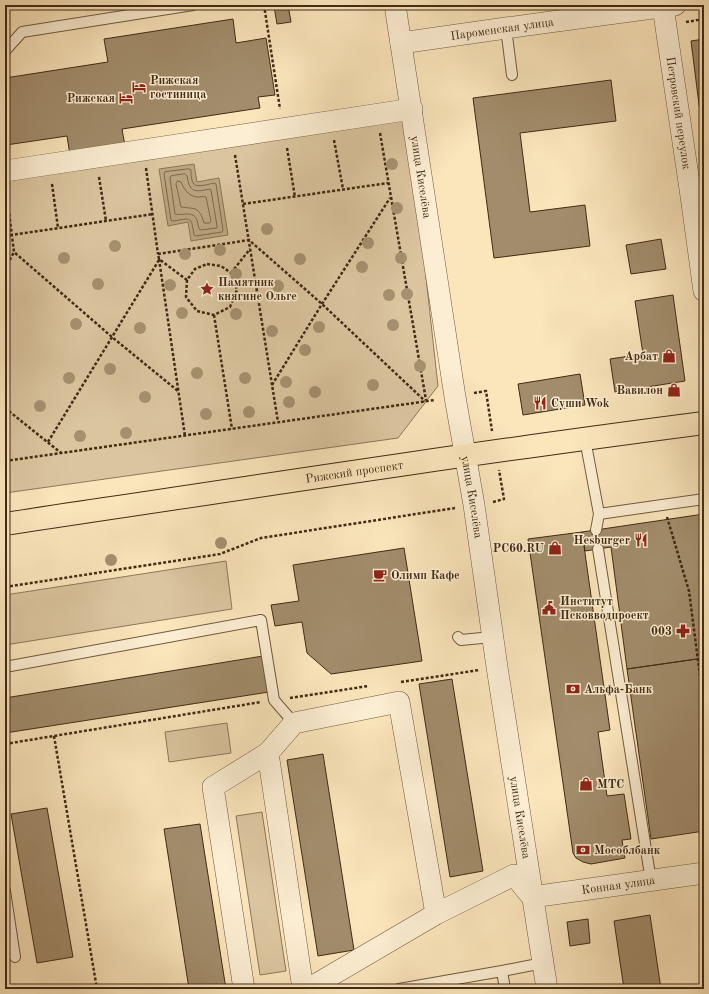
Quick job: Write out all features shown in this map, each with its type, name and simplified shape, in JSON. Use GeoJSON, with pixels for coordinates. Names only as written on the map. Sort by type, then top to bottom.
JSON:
{"type":"FeatureCollection","features":[{"type":"Feature","properties":{"kind":"main road","name":"Рижский проспект"},"geometry":{"type":"LineString","coordinates":[[5,524],[465,456],[704,423]]}},
{"type":"Feature","properties":{"kind":"street","name":"улица Киселёва"},"geometry":{"type":"LineString","coordinates":[[395,5],[454,389],[474,505],[492,637],[547,989]]}},
{"type":"Feature","properties":{"kind":"street","name":"Пароменская улица"},"geometry":{"type":"LineString","coordinates":[[401,43],[506,28],[579,15],[669,6]]}},
{"type":"Feature","properties":{"kind":"street","name":"Петровский переулок"},"geometry":{"type":"LineString","coordinates":[[669,6],[690,188],[704,290]]}},
{"type":"Feature","properties":{"kind":"street"},"geometry":{"type":"LineString","coordinates":[[5,171],[412,109]]}},
{"type":"Feature","properties":{"kind":"street"},"geometry":{"type":"LineString","coordinates":[[244,989],[213,787],[268,753],[294,723],[399,702],[436,914]]}},
{"type":"Feature","properties":{"kind":"street"},"geometry":{"type":"LineString","coordinates":[[268,753],[303,989]]}},
{"type":"Feature","properties":{"kind":"street","name":"Конная улица"},"geometry":{"type":"LineString","coordinates":[[532,897],[704,873]]}},
{"type":"Feature","properties":{"kind":"street"},"geometry":{"type":"LineString","coordinates":[[308,989],[436,914],[514,875],[532,897]]}},
{"type":"Feature","properties":{"kind":"lane"},"geometry":{"type":"LineString","coordinates":[[5,51],[22,32],[193,5]]}},
{"type":"Feature","properties":{"kind":"lane"},"geometry":{"type":"LineString","coordinates":[[506,28],[512,75]]}},
{"type":"Feature","properties":{"kind":"lane"},"geometry":{"type":"LineString","coordinates":[[585,439],[599,514],[596,530]]}},
{"type":"Feature","properties":{"kind":"lane"},"geometry":{"type":"LineString","coordinates":[[599,514],[704,499]]}},
{"type":"Feature","properties":{"kind":"lane"},"geometry":{"type":"LineString","coordinates":[[598,549],[651,881]]}},
{"type":"Feature","properties":{"kind":"lane"},"geometry":{"type":"LineString","coordinates":[[5,667],[261,620],[274,700],[294,723]]}},
{"type":"Feature","properties":{"kind":"lane"},"geometry":{"type":"LineString","coordinates":[[458,637],[461,640],[492,637]]}},
{"type":"Feature","properties":{"kind":"lane"},"geometry":{"type":"LineString","coordinates":[[5,891],[15,957]]}},
{"type":"Feature","properties":{"kind":"lane"},"geometry":{"type":"LineString","coordinates":[[399,989],[542,963]]}},
{"type":"Feature","properties":{"kind":"lane"},"geometry":{"type":"LineString","coordinates":[[502,971],[505,989]]}},
{"type":"Feature","properties":{"kind":"path"},"geometry":{"type":"LineString","coordinates":[[264,5],[295,196]]}},
{"type":"Feature","properties":{"kind":"path"},"geometry":{"type":"LineString","coordinates":[[379,127],[426,401]]}},
{"type":"Feature","properties":{"kind":"path"},"geometry":{"type":"LineString","coordinates":[[333,134],[343,189]]}},
{"type":"Feature","properties":{"kind":"path"},"geometry":{"type":"LineString","coordinates":[[234,148],[278,422]]}},
{"type":"Feature","properties":{"kind":"path"},"geometry":{"type":"LineString","coordinates":[[145,162],[185,436]]}},
{"type":"Feature","properties":{"kind":"path"},"geometry":{"type":"LineString","coordinates":[[98,176],[106,221]]}},
{"type":"Feature","properties":{"kind":"path"},"geometry":{"type":"LineString","coordinates":[[5,183],[14,252],[5,269]]}},
{"type":"Feature","properties":{"kind":"path"},"geometry":{"type":"LineString","coordinates":[[52,183],[58,228]]}},
{"type":"Feature","properties":{"kind":"path"},"geometry":{"type":"LineString","coordinates":[[243,204],[388,183]]}},
{"type":"Feature","properties":{"kind":"path"},"geometry":{"type":"LineString","coordinates":[[272,386],[322,304],[391,197]]}},
{"type":"Feature","properties":{"kind":"path"},"geometry":{"type":"LineString","coordinates":[[5,236],[153,214]]}},
{"type":"Feature","properties":{"kind":"path"},"geometry":{"type":"LineString","coordinates":[[158,254],[249,240],[322,304],[426,401]]}},
{"type":"Feature","properties":{"kind":"path"},"geometry":{"type":"LineString","coordinates":[[231,273],[250,249]]}},
{"type":"Feature","properties":{"kind":"path"},"geometry":{"type":"LineString","coordinates":[[14,252],[112,337],[178,391]]}},
{"type":"Feature","properties":{"kind":"path"},"geometry":{"type":"LineString","coordinates":[[48,442],[159,259]]}},
{"type":"Feature","properties":{"kind":"path"},"geometry":{"type":"LineString","coordinates":[[159,259],[187,280]]}},
{"type":"Feature","properties":{"kind":"path"},"geometry":{"type":"LineString","coordinates":[[208,264],[220,266],[231,273],[237,290],[230,307],[214,315],[197,311],[186,297],[187,280],[195,269],[208,264]]}},
{"type":"Feature","properties":{"kind":"path"},"geometry":{"type":"LineString","coordinates":[[214,315],[232,429]]}},
{"type":"Feature","properties":{"kind":"path"},"geometry":{"type":"LineString","coordinates":[[5,461],[426,401]]}},
{"type":"Feature","properties":{"kind":"path"},"geometry":{"type":"LineString","coordinates":[[5,408],[62,453]]}},
{"type":"Feature","properties":{"kind":"path"},"geometry":{"type":"LineString","coordinates":[[665,504],[667,520],[689,590],[704,707]]}},
{"type":"Feature","properties":{"kind":"path"},"geometry":{"type":"LineString","coordinates":[[5,587],[220,554],[261,538],[474,505]]}},
{"type":"Feature","properties":{"kind":"path"},"geometry":{"type":"LineString","coordinates":[[397,682],[497,667]]}},
{"type":"Feature","properties":{"kind":"path"},"geometry":{"type":"LineString","coordinates":[[5,744],[274,700],[374,686]]}},
{"type":"Feature","properties":{"kind":"path"},"geometry":{"type":"LineString","coordinates":[[54,736],[97,989]]}},
{"type":"Feature","properties":{"kind":"shaded area"},"geometry":{"type":"Polygon","coordinates":[[[408,115],[438,386],[398,438],[5,493],[5,176],[408,115]]]}},
{"type":"Feature","properties":{"kind":"shaded area"},"geometry":{"type":"Polygon","coordinates":[[[226,561],[232,609],[5,645],[5,595],[226,561]]]}},
{"type":"Feature","properties":{"kind":"shaded area"},"geometry":{"type":"Polygon","coordinates":[[[227,723],[231,753],[169,762],[165,732],[227,723]]]}},
{"type":"Feature","properties":{"kind":"shaded area"},"geometry":{"type":"Polygon","coordinates":[[[262,812],[286,971],[260,975],[236,816],[262,812]]]}},
{"type":"Feature","properties":{"kind":"water"},"geometry":{"type":"Polygon","coordinates":[[[194,164],[197,182],[219,178],[228,235],[191,241],[188,222],[168,226],[159,169],[194,164]]]}},
{"type":"Feature","properties":{"kind":"building"},"geometry":{"type":"Polygon","coordinates":[[[288,5],[291,22],[277,24],[274,6],[288,5]]]}},
{"type":"Feature","properties":{"kind":"building","name":"Рижская гостиница"},"geometry":{"type":"Polygon","coordinates":[[[233,19],[236,43],[266,38],[275,95],[258,97],[260,108],[122,129],[125,146],[70,155],[67,136],[6,145],[5,78],[108,62],[104,39],[233,19]]]}},
{"type":"Feature","properties":{"kind":"building"},"geometry":{"type":"Polygon","coordinates":[[[704,39],[704,144],[691,41],[704,39]]]}},
{"type":"Feature","properties":{"kind":"building"},"geometry":{"type":"Polygon","coordinates":[[[611,80],[616,121],[520,133],[530,212],[585,205],[590,246],[494,258],[473,98],[611,80]]]}},
{"type":"Feature","properties":{"kind":"building"},"geometry":{"type":"Polygon","coordinates":[[[661,239],[666,269],[631,274],[626,245],[661,239]]]}},
{"type":"Feature","properties":{"kind":"building"},"geometry":{"type":"Polygon","coordinates":[[[673,295],[685,381],[615,392],[610,359],[643,354],[635,301],[673,295]]]}},
{"type":"Feature","properties":{"kind":"building"},"geometry":{"type":"Polygon","coordinates":[[[580,374],[585,405],[523,415],[518,384],[580,374]]]}},
{"type":"Feature","properties":{"kind":"building"},"geometry":{"type":"Polygon","coordinates":[[[704,514],[704,658],[627,669],[611,547],[585,551],[582,532],[704,514]]]}},
{"type":"Feature","properties":{"kind":"building"},"geometry":{"type":"Polygon","coordinates":[[[582,532],[610,730],[598,732],[607,796],[624,794],[631,839],[622,840],[625,858],[591,864],[576,858],[573,853],[528,539],[582,532]]]}},
{"type":"Feature","properties":{"kind":"building"},"geometry":{"type":"Polygon","coordinates":[[[404,548],[422,661],[331,674],[307,653],[302,622],[275,626],[271,605],[299,601],[293,565],[404,548]]]}},
{"type":"Feature","properties":{"kind":"building"},"geometry":{"type":"Polygon","coordinates":[[[263,656],[269,692],[5,733],[5,698],[263,656]]]}},
{"type":"Feature","properties":{"kind":"building"},"geometry":{"type":"Polygon","coordinates":[[[704,658],[704,831],[651,839],[627,669],[704,658]]]}},
{"type":"Feature","properties":{"kind":"building"},"geometry":{"type":"Polygon","coordinates":[[[452,679],[483,871],[450,877],[419,684],[452,679]]]}},
{"type":"Feature","properties":{"kind":"building"},"geometry":{"type":"Polygon","coordinates":[[[323,754],[354,950],[318,956],[287,760],[323,754]]]}},
{"type":"Feature","properties":{"kind":"building"},"geometry":{"type":"Polygon","coordinates":[[[47,808],[73,957],[37,963],[11,814],[47,808]]]}},
{"type":"Feature","properties":{"kind":"building"},"geometry":{"type":"Polygon","coordinates":[[[200,824],[226,989],[189,989],[164,829],[200,824]]]}},
{"type":"Feature","properties":{"kind":"building"},"geometry":{"type":"Polygon","coordinates":[[[650,915],[661,989],[624,989],[614,921],[650,915]]]}},
{"type":"Feature","properties":{"kind":"building"},"geometry":{"type":"Polygon","coordinates":[[[588,919],[590,943],[570,946],[567,922],[588,919]]]}},
{"type":"Feature","properties":{"kind":"place","name":"Рижская гостиница"},"geometry":{"type":"Point","coordinates":[139,87]}},
{"type":"Feature","properties":{"kind":"place","name":"Рижская"},"geometry":{"type":"Point","coordinates":[126,98]}},
{"type":"Feature","properties":{"kind":"place","name":"Памятник княгине Ольге"},"geometry":{"type":"Point","coordinates":[207,289]}},
{"type":"Feature","properties":{"kind":"place","name":"Арбат"},"geometry":{"type":"Point","coordinates":[669,356]}},
{"type":"Feature","properties":{"kind":"place","name":"Вавилон"},"geometry":{"type":"Point","coordinates":[674,390]}},
{"type":"Feature","properties":{"kind":"place","name":"Суши Wok"},"geometry":{"type":"Point","coordinates":[540,403]}},
{"type":"Feature","properties":{"kind":"place","name":"Hesburger"},"geometry":{"type":"Point","coordinates":[641,540]}},
{"type":"Feature","properties":{"kind":"place","name":"PC60.RU"},"geometry":{"type":"Point","coordinates":[555,548]}},
{"type":"Feature","properties":{"kind":"place","name":"Олимп Кафе"},"geometry":{"type":"Point","coordinates":[380,575]}},
{"type":"Feature","properties":{"kind":"place","name":"Институт Псковводпроект"},"geometry":{"type":"Point","coordinates":[549,608]}},
{"type":"Feature","properties":{"kind":"place","name":"003"},"geometry":{"type":"Point","coordinates":[683,631]}},
{"type":"Feature","properties":{"kind":"place","name":"Альфа-Банк"},"geometry":{"type":"Point","coordinates":[573,689]}},
{"type":"Feature","properties":{"kind":"place","name":"МТС"},"geometry":{"type":"Point","coordinates":[586,784]}},
{"type":"Feature","properties":{"kind":"place","name":"Мособлбанк"},"geometry":{"type":"Point","coordinates":[583,850]}}]}
